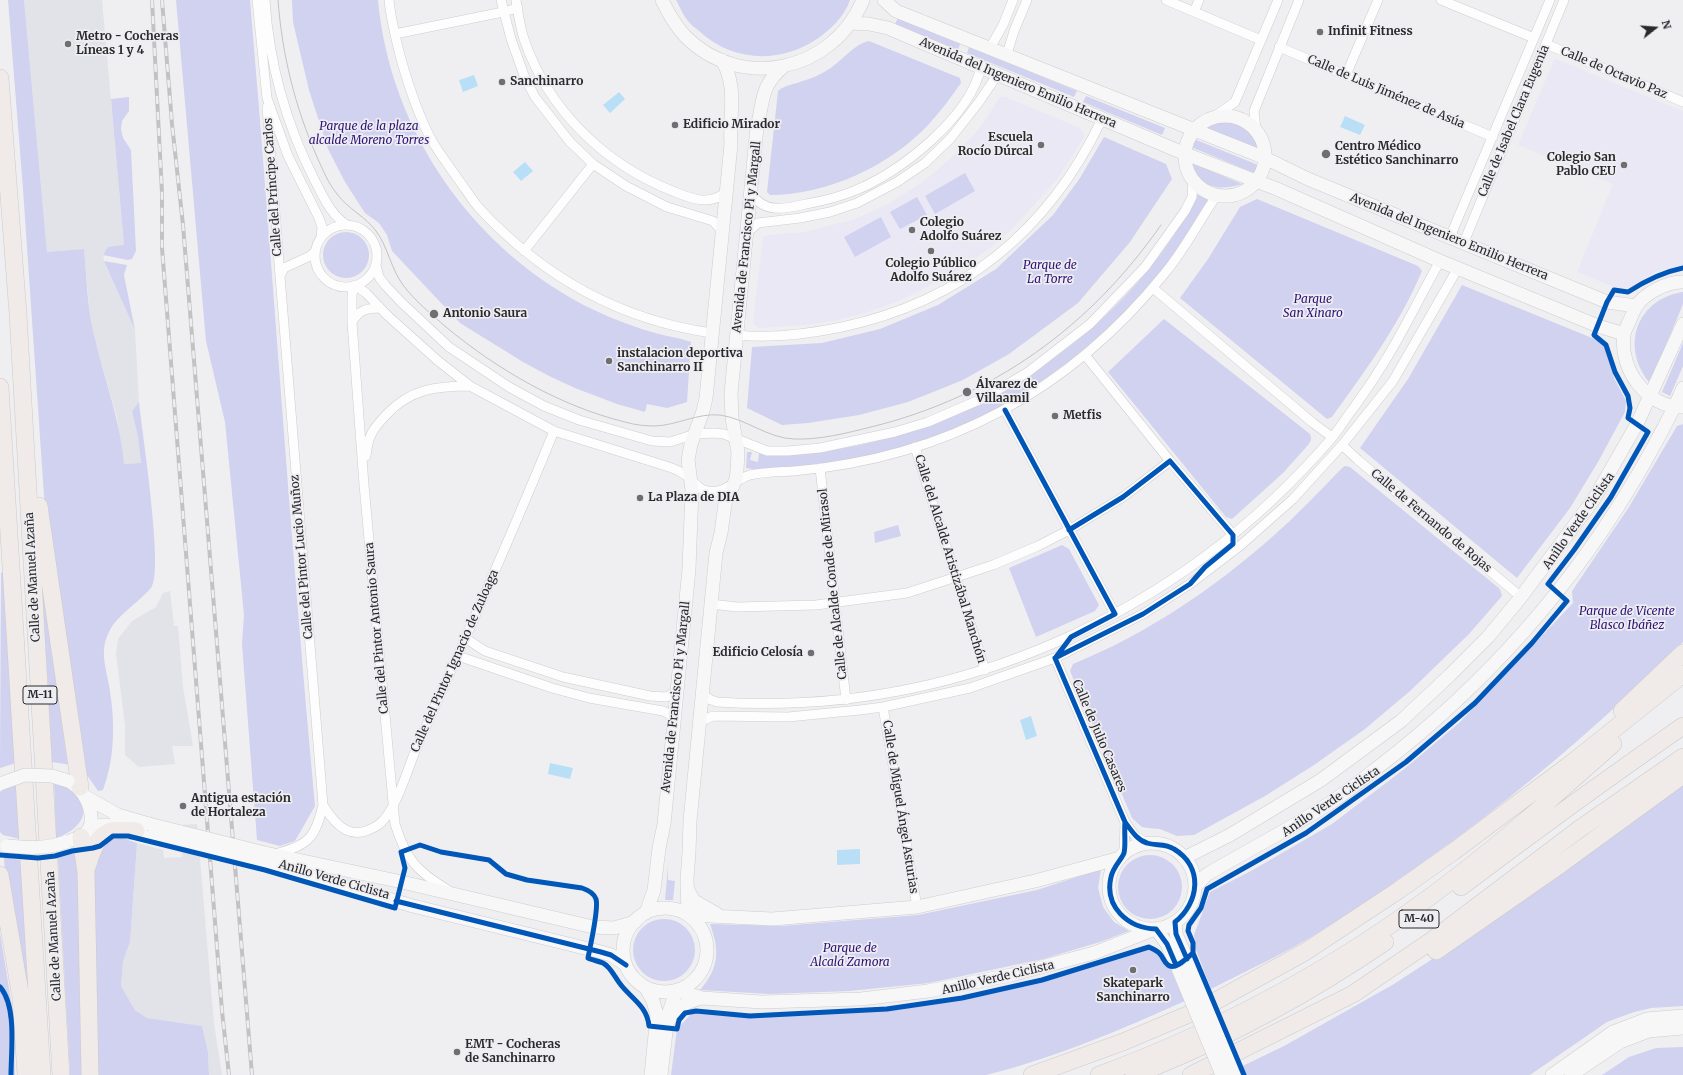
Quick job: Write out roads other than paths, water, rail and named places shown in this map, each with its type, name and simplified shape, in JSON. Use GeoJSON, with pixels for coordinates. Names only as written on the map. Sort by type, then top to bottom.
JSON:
{"type":"FeatureCollection","features":[{"type":"Feature","properties":{"kind":"highway","name":"Calle de Manuel Azaña"},"geometry":{"type":"LineString","coordinates":[[0,78],[18,314],[61,1075]]}},
{"type":"Feature","properties":{"kind":"highway"},"geometry":{"type":"LineString","coordinates":[[18,314],[40,514],[78,788]]}},
{"type":"Feature","properties":{"kind":"highway","name":"Calle de Manuel Azaña"},"geometry":{"type":"LineString","coordinates":[[0,387],[42,1075]]}},
{"type":"Feature","properties":{"kind":"highway"},"geometry":{"type":"LineString","coordinates":[[0,499],[5,465]]}},
{"type":"Feature","properties":{"kind":"highway"},"geometry":{"type":"LineString","coordinates":[[1508,809],[1612,720],[1683,653]]}},
{"type":"Feature","properties":{"kind":"highway"},"geometry":{"type":"LineString","coordinates":[[1032,1075],[1123,1042],[1200,1009],[1305,952],[1399,890],[1453,852],[1508,809],[1573,762],[1683,674]]}},
{"type":"Feature","properties":{"kind":"highway"},"geometry":{"type":"LineString","coordinates":[[1099,1075],[1190,1039],[1310,975],[1365,941],[1454,879],[1512,833],[1630,730],[1683,681]]}},
{"type":"Feature","properties":{"kind":"highway","name":"M-40"},"geometry":{"type":"LineString","coordinates":[[1134,1075],[1197,1049],[1295,997],[1351,965],[1424,915],[1571,805],[1683,726]]}},
{"type":"Feature","properties":{"kind":"highway","name":"M-40"},"geometry":{"type":"LineString","coordinates":[[1191,1075],[1353,994],[1431,941],[1578,830],[1683,757]]}},
{"type":"Feature","properties":{"kind":"highway"},"geometry":{"type":"LineString","coordinates":[[1208,1075],[1314,1025],[1384,984],[1473,925],[1683,775]]}},
{"type":"Feature","properties":{"kind":"highway"},"geometry":{"type":"LineString","coordinates":[[86,873],[93,848],[99,839],[111,831],[146,830]]}},
{"type":"Feature","properties":{"kind":"highway"},"geometry":{"type":"LineString","coordinates":[[78,837],[86,873],[90,1075]]}},
{"type":"Feature","properties":{"kind":"highway"},"geometry":{"type":"LineString","coordinates":[[0,875],[21,998],[26,1075]]}},
{"type":"Feature","properties":{"kind":"street","name":"Calle del Príncipe Carlos"},"geometry":{"type":"LineString","coordinates":[[257,0],[267,98],[280,276]]}},
{"type":"Feature","properties":{"kind":"street","name":"Calle del Príncipe Carlos"},"geometry":{"type":"LineString","coordinates":[[265,0],[273,55],[293,132],[323,197],[339,220],[347,225]]}},
{"type":"Feature","properties":{"kind":"street"},"geometry":{"type":"LineString","coordinates":[[389,0],[394,34],[409,88],[432,141],[479,208],[524,251],[553,273],[598,300],[638,316],[685,329],[712,333]]}},
{"type":"Feature","properties":{"kind":"street"},"geometry":{"type":"LineString","coordinates":[[501,0],[503,12],[517,57],[535,97],[561,131],[594,164],[626,186],[655,202],[713,221],[722,231]]}},
{"type":"Feature","properties":{"kind":"street"},"geometry":{"type":"LineString","coordinates":[[662,0],[672,18],[685,36],[702,50],[722,60],[740,66],[753,68],[784,66],[800,62],[823,50],[838,38],[851,23],[863,0]]}},
{"type":"Feature","properties":{"kind":"street","name":"Avenida del Ingeniero Emilio Herrera"},"geometry":{"type":"LineString","coordinates":[[884,0],[896,11],[1265,158],[1308,179],[1607,302],[1636,306]]}},
{"type":"Feature","properties":{"kind":"street"},"geometry":{"type":"LineString","coordinates":[[990,48],[1003,25],[1013,0]]}},
{"type":"Feature","properties":{"kind":"street"},"geometry":{"type":"LineString","coordinates":[[1007,54],[1014,30],[1027,0]]}},
{"type":"Feature","properties":{"kind":"street"},"geometry":{"type":"LineString","coordinates":[[1166,0],[1261,40]]}},
{"type":"Feature","properties":{"kind":"street"},"geometry":{"type":"LineString","coordinates":[[1194,12],[1199,0]]}},
{"type":"Feature","properties":{"kind":"street"},"geometry":{"type":"LineString","coordinates":[[1215,116],[1230,115],[1244,120],[1256,130],[1263,143],[1265,158],[1262,170],[1256,181],[1245,190],[1232,195],[1217,196],[1208,192],[1193,180],[1188,171],[1183,153],[1188,138],[1205,120],[1215,116],[1235,102],[1278,0]]}},
{"type":"Feature","properties":{"kind":"street"},"geometry":{"type":"LineString","coordinates":[[1256,130],[1254,111],[1299,0]]}},
{"type":"Feature","properties":{"kind":"street"},"geometry":{"type":"LineString","coordinates":[[1346,75],[1378,0]]}},
{"type":"Feature","properties":{"kind":"street"},"geometry":{"type":"LineString","coordinates":[[1441,0],[1534,38]]}},
{"type":"Feature","properties":{"kind":"street","name":"Calle de Isabel Clara Eugenia"},"geometry":{"type":"LineString","coordinates":[[1450,237],[1550,0]]}},
{"type":"Feature","properties":{"kind":"street","name":"Calle de Isabel Clara Eugenia"},"geometry":{"type":"LineString","coordinates":[[1464,242],[1564,0]]}},
{"type":"Feature","properties":{"kind":"street"},"geometry":{"type":"LineString","coordinates":[[394,34],[503,12],[517,4],[524,40],[541,79],[553,98],[577,126],[600,148],[619,164],[635,173],[697,200],[712,201],[726,192]]}},
{"type":"Feature","properties":{"kind":"street","name":"Avenida del Ingeniero Emilio Herrera"},"geometry":{"type":"LineString","coordinates":[[851,23],[870,24],[888,28],[1183,153],[1256,181],[1440,261],[1598,326],[1624,334]]}},
{"type":"Feature","properties":{"kind":"street","name":"Calle de Octavio Paz"},"geometry":{"type":"LineString","coordinates":[[1546,44],[1683,102]]}},
{"type":"Feature","properties":{"kind":"street","name":"Calle de Luis Jiménez de Asúa"},"geometry":{"type":"LineString","coordinates":[[1279,47],[1493,137]]}},
{"type":"Feature","properties":{"kind":"street","name":"Avenida de Francisco Pi y Margall"},"geometry":{"type":"LineString","coordinates":[[646,913],[654,890],[659,848],[664,828],[688,569],[692,502],[688,460],[705,405],[726,192],[730,144],[729,127],[732,89],[730,75],[722,60]]}},
{"type":"Feature","properties":{"kind":"street","name":"Avenida de Francisco Pi y Margall"},"geometry":{"type":"LineString","coordinates":[[689,914],[686,888],[690,821],[716,550],[721,532],[725,504],[733,485],[737,470],[738,452],[731,399],[758,127],[768,82],[784,66]]}},
{"type":"Feature","properties":{"kind":"street"},"geometry":{"type":"LineString","coordinates":[[751,193],[759,202],[768,208],[794,207],[826,200],[856,190],[891,172],[924,146],[946,126],[969,95],[978,80],[981,68]]}},
{"type":"Feature","properties":{"kind":"street"},"geometry":{"type":"LineString","coordinates":[[747,233],[758,223],[800,218],[830,212],[857,203],[897,182],[925,163],[950,139],[979,102],[998,74]]}},
{"type":"Feature","properties":{"kind":"street","name":"Calle del Príncipe Carlos"},"geometry":{"type":"LineString","coordinates":[[267,98],[288,156],[319,218],[322,227],[321,238]]}},
{"type":"Feature","properties":{"kind":"street"},"geometry":{"type":"LineString","coordinates":[[737,334],[765,336],[812,332],[864,322],[913,306],[950,288],[999,254],[1029,227],[1068,180],[1088,147],[1102,119]]}},
{"type":"Feature","properties":{"kind":"street"},"geometry":{"type":"LineString","coordinates":[[524,251],[594,164]]}},
{"type":"Feature","properties":{"kind":"street"},"geometry":{"type":"LineString","coordinates":[[376,264],[370,275],[361,283],[342,286],[326,279],[318,269],[316,264],[316,252],[321,238],[330,229],[341,225],[347,225],[365,231],[373,240],[377,252],[376,264],[379,277],[401,302],[449,347],[509,387],[544,406],[579,420],[652,441],[670,442],[695,434],[720,433],[767,451],[778,452],[820,448],[895,432],[935,419],[986,397],[1028,372],[1090,324],[1145,267],[1185,211],[1192,197],[1193,180]]}},
{"type":"Feature","properties":{"kind":"street"},"geometry":{"type":"LineString","coordinates":[[355,285],[366,293],[380,308],[437,360],[470,386],[554,431],[669,466],[676,469],[700,488],[709,491],[722,490],[743,478],[759,474],[820,468],[881,457],[915,447],[955,433],[1005,410],[1036,392],[1086,355],[1108,336],[1153,288],[1181,252],[1217,196]]}},
{"type":"Feature","properties":{"kind":"street"},"geometry":{"type":"LineString","coordinates":[[280,276],[284,268],[316,252]]}},
{"type":"Feature","properties":{"kind":"street"},"geometry":{"type":"LineString","coordinates":[[702,694],[711,700],[783,704],[846,700],[927,685],[985,670],[1071,637],[1115,614],[1171,581],[1233,535],[1282,491],[1332,437],[1378,372],[1440,261]]}},
{"type":"Feature","properties":{"kind":"street"},"geometry":{"type":"LineString","coordinates":[[699,722],[712,716],[788,717],[883,707],[970,688],[1055,658],[1142,614],[1190,584],[1241,545],[1293,499],[1342,445],[1394,381],[1458,268]]}},
{"type":"Feature","properties":{"kind":"street","name":"Calle del Pintor Lucio Muñoz"},"geometry":{"type":"LineString","coordinates":[[268,857],[303,844],[313,835],[319,823],[323,805],[280,276]]}},
{"type":"Feature","properties":{"kind":"street"},"geometry":{"type":"LineString","coordinates":[[1679,407],[1662,403],[1650,396],[1634,380],[1625,358],[1624,334],[1636,306],[1654,289],[1678,281],[1683,282]]}},
{"type":"Feature","properties":{"kind":"street","name":"Calle del Pintor Antonio Saura"},"geometry":{"type":"LineString","coordinates":[[355,285],[352,295],[352,322],[364,485],[394,824],[400,840],[412,862],[432,880],[461,897]]}},
{"type":"Feature","properties":{"kind":"street"},"geometry":{"type":"LineString","coordinates":[[1153,288],[1313,423],[1332,437]]}},
{"type":"Feature","properties":{"kind":"street"},"geometry":{"type":"LineString","coordinates":[[352,322],[363,310],[380,308]]}},
{"type":"Feature","properties":{"kind":"street"},"geometry":{"type":"LineString","coordinates":[[1184,858],[1230,835],[1321,780],[1401,721],[1488,637],[1521,597],[1594,499],[1637,424],[1683,324]]}},
{"type":"Feature","properties":{"kind":"street"},"geometry":{"type":"LineString","coordinates":[[1086,355],[1170,461],[1233,535],[1234,544],[1205,567],[1190,584]]}},
{"type":"Feature","properties":{"kind":"street","name":"Calle del Pintor Antonio Saura"},"geometry":{"type":"LineString","coordinates":[[364,485],[368,439],[381,420],[394,407],[411,394],[434,387],[470,386]]}},
{"type":"Feature","properties":{"kind":"street"},"geometry":{"type":"LineString","coordinates":[[1195,887],[1206,875],[1333,801],[1413,740],[1481,678],[1539,614],[1591,547],[1623,500],[1679,407],[1683,388]]}},
{"type":"Feature","properties":{"kind":"street"},"geometry":{"type":"LineString","coordinates":[[1005,410],[1115,614]]}},
{"type":"Feature","properties":{"kind":"street","name":"Calle del Pintor Ignacio de Zuloaga"},"geometry":{"type":"LineString","coordinates":[[323,805],[333,821],[344,829],[356,833],[366,831],[380,824],[393,807],[411,760],[458,656],[554,431]]}},
{"type":"Feature","properties":{"kind":"street","name":"Calle de Fernando de Rojas"},"geometry":{"type":"LineString","coordinates":[[1342,445],[1521,597]]}},
{"type":"Feature","properties":{"kind":"street","name":"Calle del Alcalde Aristizábal Manchón"},"geometry":{"type":"LineString","coordinates":[[915,447],[985,670]]}},
{"type":"Feature","properties":{"kind":"street"},"geometry":{"type":"LineString","coordinates":[[711,604],[737,607],[836,603],[907,593],[993,565],[1031,549],[1069,530],[1123,497],[1170,461]]}},
{"type":"Feature","properties":{"kind":"street","name":"Calle de Alcalde Conde de Mirasol"},"geometry":{"type":"LineString","coordinates":[[820,468],[846,700]]}},
{"type":"Feature","properties":{"kind":"street"},"geometry":{"type":"LineString","coordinates":[[1055,658],[1071,637]]}},
{"type":"Feature","properties":{"kind":"street"},"geometry":{"type":"LineString","coordinates":[[465,638],[485,651],[562,677],[650,696],[666,697],[677,691]]}},
{"type":"Feature","properties":{"kind":"street"},"geometry":{"type":"LineString","coordinates":[[458,656],[552,688],[589,698],[663,711],[669,714],[674,722]]}},
{"type":"Feature","properties":{"kind":"street","name":"Calle de Julio Casares"},"geometry":{"type":"LineString","coordinates":[[1055,658],[1125,822],[1135,836],[1147,843]]}},
{"type":"Feature","properties":{"kind":"street","name":"Calle de Miguel Ángel Asturias"},"geometry":{"type":"LineString","coordinates":[[883,707],[917,907]]}},
{"type":"Feature","properties":{"kind":"street"},"geometry":{"type":"LineString","coordinates":[[390,770],[401,771],[411,760]]}},
{"type":"Feature","properties":{"kind":"street"},"geometry":{"type":"LineString","coordinates":[[0,784],[25,775],[52,776],[78,788],[118,815],[146,830]]}},
{"type":"Feature","properties":{"kind":"street"},"geometry":{"type":"LineString","coordinates":[[78,788],[91,815],[89,827],[78,837]]}},
{"type":"Feature","properties":{"kind":"street","name":"Calle de Julio Casares"},"geometry":{"type":"LineString","coordinates":[[1122,856],[1125,822]]}},
{"type":"Feature","properties":{"kind":"street"},"geometry":{"type":"LineString","coordinates":[[3,844],[31,848],[53,846],[78,837],[102,825],[118,825],[268,857],[382,877],[461,897],[593,927],[614,928],[635,922]]}},
{"type":"Feature","properties":{"kind":"street"},"geometry":{"type":"LineString","coordinates":[[646,988],[663,992],[678,991],[702,998],[762,1002],[861,999],[928,991],[1011,975],[1086,955],[1141,936],[1175,922],[1183,916],[1190,907],[1194,897],[1194,876],[1190,866],[1174,849],[1161,844],[1147,843],[1135,847],[1122,856],[1035,881],[917,907],[772,919],[689,914],[674,909],[665,908],[646,913],[629,929],[624,942],[624,956],[626,965],[634,978],[646,988],[653,1001],[657,1015],[651,1075]]}},
{"type":"Feature","properties":{"kind":"street"},"geometry":{"type":"LineString","coordinates":[[1122,856],[1114,867],[1110,878],[1110,889],[1114,905],[1124,918],[1133,924],[1144,928],[1156,929],[1183,965],[1234,1075]]}},
{"type":"Feature","properties":{"kind":"street"},"geometry":{"type":"LineString","coordinates":[[268,857],[413,906],[611,955],[626,965]]}},
{"type":"Feature","properties":{"kind":"street"},"geometry":{"type":"LineString","coordinates":[[686,888],[692,900],[720,916]]}},
{"type":"Feature","properties":{"kind":"street"},"geometry":{"type":"LineString","coordinates":[[661,1075],[670,1005],[678,991],[698,977],[704,968],[707,958],[706,938],[698,923],[689,914]]}},
{"type":"Feature","properties":{"kind":"street"},"geometry":{"type":"LineString","coordinates":[[1175,922],[1176,934],[1183,965],[1222,1075]]}},
{"type":"Feature","properties":{"kind":"street"},"geometry":{"type":"LineString","coordinates":[[667,1024],[680,1006],[702,998]]}},
{"type":"Feature","properties":{"kind":"street"},"geometry":{"type":"LineString","coordinates":[[1552,1075],[1613,1032],[1647,1020],[1683,1016]]}},
{"type":"Feature","properties":{"kind":"street"},"geometry":{"type":"LineString","coordinates":[[1571,1075],[1620,1042],[1649,1030],[1683,1028]]}},
{"type":"Feature","properties":{"kind":"tram line"},"geometry":{"type":"LineString","coordinates":[[278,0],[286,60],[302,119],[317,157],[328,181],[337,194],[376,231],[384,244],[392,265],[403,285],[423,307],[446,327],[466,343],[508,372],[531,385],[577,406],[629,423],[655,426],[672,424],[695,417],[720,415],[739,420],[784,438],[804,439],[843,434],[916,414],[958,397],[998,377],[1035,353],[1070,326],[1103,295],[1133,262],[1161,225]]}},
{"type":"Feature","properties":{"kind":"railway"},"geometry":{"type":"LineString","coordinates":[[152,0],[162,193],[162,248],[222,1011],[229,1075]]}},
{"type":"Feature","properties":{"kind":"railway"},"geometry":{"type":"LineString","coordinates":[[162,0],[172,124],[183,225],[252,1075]]}},
{"type":"Feature","properties":{"kind":"place","name":"Infinit Fitness"},"geometry":{"type":"Point","coordinates":[1320,32]}},
{"type":"Feature","properties":{"kind":"place","name":"Metro - Cocheras Líneas 1 y 4"},"geometry":{"type":"Point","coordinates":[68,44]}},
{"type":"Feature","properties":{"kind":"place","name":"Sanchinarro"},"geometry":{"type":"Point","coordinates":[502,82]}},
{"type":"Feature","properties":{"kind":"place","name":"Edificio Mirador"},"geometry":{"type":"Point","coordinates":[675,125]}},
{"type":"Feature","properties":{"kind":"place","name":"Escuela Rocío Dúrcal"},"geometry":{"type":"Point","coordinates":[1041,145]}},
{"type":"Feature","properties":{"kind":"place","name":"Centro Médico Estético Sanchinarro"},"geometry":{"type":"Point","coordinates":[1326,154]}},
{"type":"Feature","properties":{"kind":"place","name":"Colegio San Pablo CEU"},"geometry":{"type":"Point","coordinates":[1624,165]}},
{"type":"Feature","properties":{"kind":"place","name":"Colegio Adolfo Suárez"},"geometry":{"type":"Point","coordinates":[912,230]}},
{"type":"Feature","properties":{"kind":"place","name":"Colegio Público Adolfo Suárez"},"geometry":{"type":"Point","coordinates":[931,251]}},
{"type":"Feature","properties":{"kind":"place","name":"Antonio Saura"},"geometry":{"type":"Point","coordinates":[434,314]}},
{"type":"Feature","properties":{"kind":"place","name":"instalacion deportiva Sanchinarro II"},"geometry":{"type":"Point","coordinates":[609,361]}},
{"type":"Feature","properties":{"kind":"place","name":"Álvarez de Villaamil"},"geometry":{"type":"Point","coordinates":[967,392]}},
{"type":"Feature","properties":{"kind":"place","name":"Metfis"},"geometry":{"type":"Point","coordinates":[1055,416]}},
{"type":"Feature","properties":{"kind":"place","name":"La Plaza de DIA"},"geometry":{"type":"Point","coordinates":[640,498]}},
{"type":"Feature","properties":{"kind":"place","name":"Edificio Celosía"},"geometry":{"type":"Point","coordinates":[811,653]}},
{"type":"Feature","properties":{"kind":"place","name":"Antigua estación de Hortaleza"},"geometry":{"type":"Point","coordinates":[183,806]}},
{"type":"Feature","properties":{"kind":"place","name":"Skatepark Sanchinarro"},"geometry":{"type":"Point","coordinates":[1133,970]}},
{"type":"Feature","properties":{"kind":"place","name":"EMT - Cocheras de Sanchinarro"},"geometry":{"type":"Point","coordinates":[457,1052]}},
{"type":"Feature","properties":{"kind":"park label","name":"Parque de la plaza alcalde Moreno Torres"},"geometry":{"type":"Point","coordinates":[369,134]}},
{"type":"Feature","properties":{"kind":"park label","name":"Parque de La Torre"},"geometry":{"type":"Point","coordinates":[1050,273]}},
{"type":"Feature","properties":{"kind":"park label","name":"Parque San Xinaro"},"geometry":{"type":"Point","coordinates":[1313,307]}},
{"type":"Feature","properties":{"kind":"park label","name":"Parque de Vicente Blasco Ibáñez"},"geometry":{"type":"Point","coordinates":[1627,619]}},
{"type":"Feature","properties":{"kind":"park label","name":"Parque de Alcalá Zamora"},"geometry":{"type":"Point","coordinates":[850,956]}}]}
